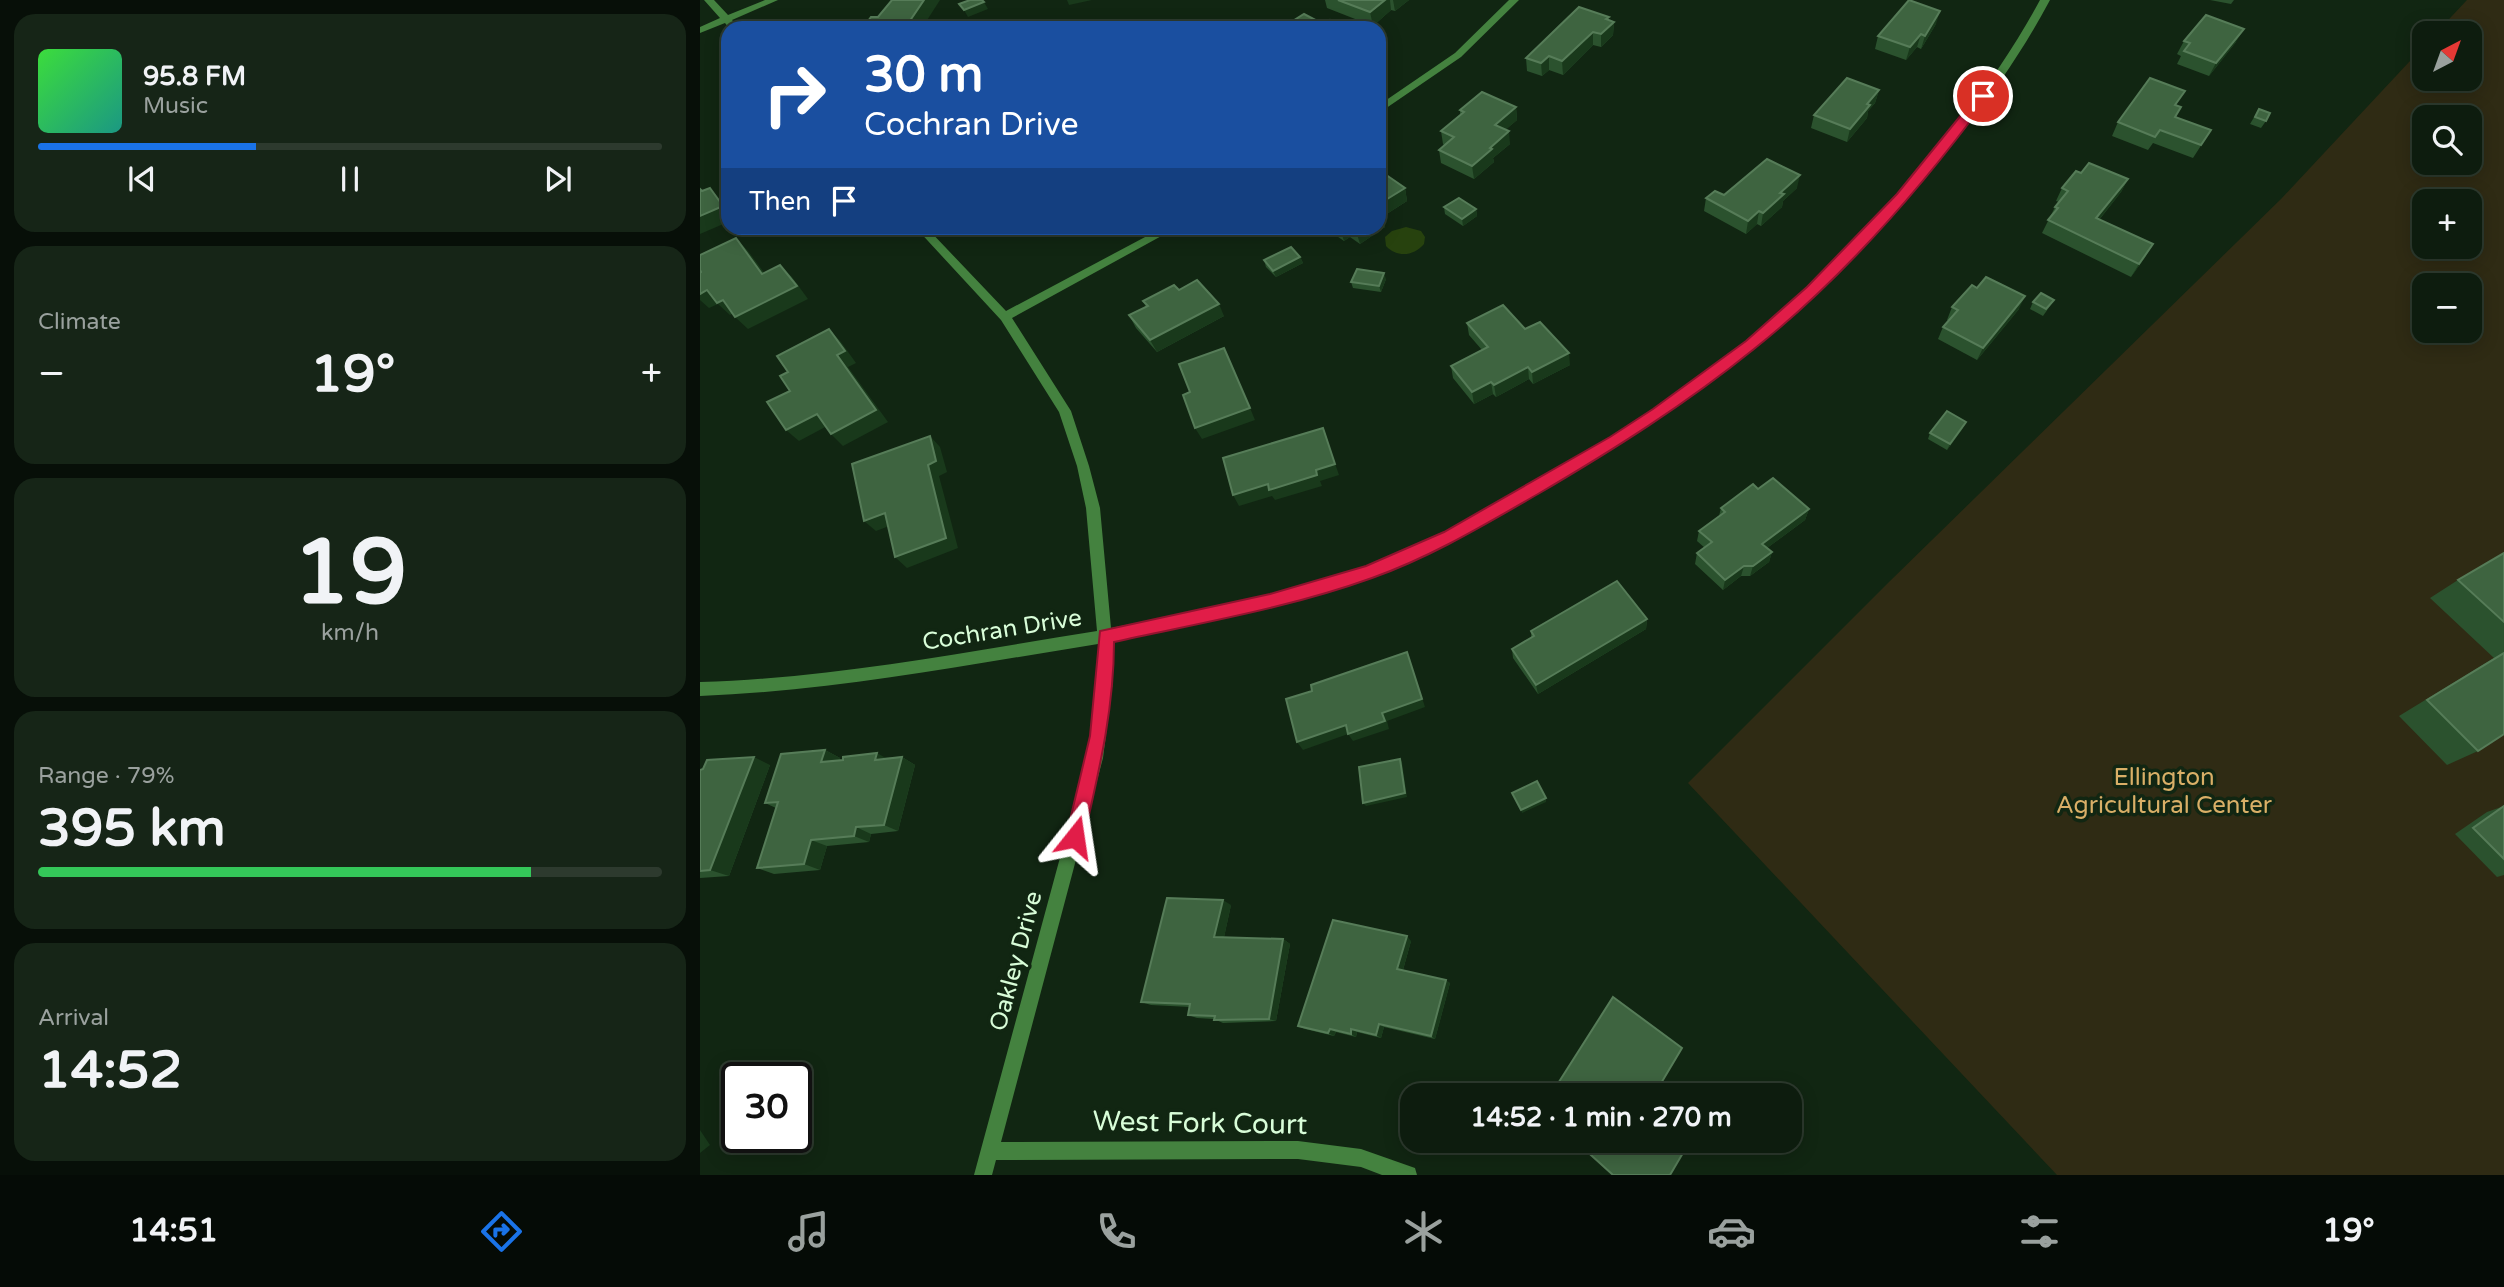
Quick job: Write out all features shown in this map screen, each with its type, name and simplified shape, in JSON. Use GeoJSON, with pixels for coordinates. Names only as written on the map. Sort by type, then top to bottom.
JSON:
{"type":"FeatureCollection","features":[{"type":"Feature","properties":{"kind":"street"},"geometry":{"type":"LineString","coordinates":[[709,0],[726,19]]}},
{"type":"Feature","properties":{"kind":"street"},"geometry":{"type":"LineString","coordinates":[[721,21],[773,0]]}},
{"type":"Feature","properties":{"kind":"street"},"geometry":{"type":"LineString","coordinates":[[1386,105],[1458,55],[1514,0]]}},
{"type":"Feature","properties":{"kind":"street","name":"Cochran Drive"},"geometry":{"type":"LineString","coordinates":[[700,689],[760,687],[862,675],[1105,636],[1270,601],[1369,572],[1440,541],[1500,510],[1658,413],[1750,345],[1801,300],[1901,197],[1947,144],[2010,60],[2045,0]]}},
{"type":"Feature","properties":{"kind":"street"},"geometry":{"type":"LineString","coordinates":[[700,30],[721,21]]}},
{"type":"Feature","properties":{"kind":"street","name":"Oakley Drive"},"geometry":{"type":"LineString","coordinates":[[928,235],[1004,317],[1058,400],[1080,455],[1093,508],[1105,636],[1106,680],[1096,758],[983,1175]]}},
{"type":"Feature","properties":{"kind":"street"},"geometry":{"type":"LineString","coordinates":[[1004,317],[1157,235]]}},
{"type":"Feature","properties":{"kind":"street","name":"West Fork Court"},"geometry":{"type":"LineString","coordinates":[[989,1151],[1298,1150],[1361,1158],[1408,1175]]}},
{"type":"Feature","properties":{"kind":"green space","name":"Ellington Agricultural Center"},"geometry":{"type":"Polygon","coordinates":[[[2467,0],[2504,0],[2504,1175],[2057,1175],[1688,783],[1889,582],[2281,199],[2412,59],[2412,91],[2482,91],[2482,21],[2447,21],[2467,0]]]}},
{"type":"Feature","properties":{"kind":"shaded area"},"geometry":{"type":"Polygon","coordinates":[[[1406,227],[1421,231],[1425,237],[1424,244],[1405,254],[1390,250],[1386,246],[1385,237],[1392,231],[1406,227]]]}},
{"type":"Feature","properties":{"kind":"building"},"geometry":{"type":"Polygon","coordinates":[[[892,0],[924,0],[910,21],[868,21],[871,17],[878,17],[892,0]]]}},
{"type":"Feature","properties":{"kind":"building"},"geometry":{"type":"Polygon","coordinates":[[[970,0],[984,2],[964,10],[959,4],[970,0]]]}},
{"type":"Feature","properties":{"kind":"building"},"geometry":{"type":"Polygon","coordinates":[[[1338,0],[1385,0],[1370,12],[1338,0]]]}},
{"type":"Feature","properties":{"kind":"building"},"geometry":{"type":"Polygon","coordinates":[[[1909,0],[1940,11],[1925,36],[1921,34],[1910,47],[1878,36],[1909,0]]]}},
{"type":"Feature","properties":{"kind":"building"},"geometry":{"type":"Polygon","coordinates":[[[1579,7],[1609,17],[1606,19],[1614,22],[1601,34],[1593,32],[1562,61],[1549,56],[1541,63],[1526,58],[1579,7]]]}},
{"type":"Feature","properties":{"kind":"building"},"geometry":{"type":"Polygon","coordinates":[[[1304,14],[1317,21],[1293,21],[1304,14]]]}},
{"type":"Feature","properties":{"kind":"building"},"geometry":{"type":"Polygon","coordinates":[[[2206,15],[2244,29],[2216,63],[2184,51],[2190,43],[2184,41],[2206,15]]]}},
{"type":"Feature","properties":{"kind":"building"},"geometry":{"type":"Polygon","coordinates":[[[1847,78],[1879,90],[1850,129],[1814,115],[1847,78]]]}},
{"type":"Feature","properties":{"kind":"building"},"geometry":{"type":"Polygon","coordinates":[[[2150,78],[2185,91],[2175,105],[2181,107],[2175,117],[2211,130],[2201,145],[2160,130],[2155,137],[2118,122],[2150,78]]]}},
{"type":"Feature","properties":{"kind":"building"},"geometry":{"type":"Polygon","coordinates":[[[1482,92],[1516,107],[1495,125],[1509,131],[1472,166],[1439,150],[1454,137],[1441,131],[1464,112],[1460,110],[1482,92]]]}},
{"type":"Feature","properties":{"kind":"building"},"geometry":{"type":"Polygon","coordinates":[[[2259,109],[2270,113],[2266,121],[2255,117],[2259,109]]]}},
{"type":"Feature","properties":{"kind":"building"},"geometry":{"type":"Polygon","coordinates":[[[1767,159],[1800,175],[1763,213],[1759,211],[1748,221],[1706,198],[1715,191],[1724,195],[1767,159]]]}},
{"type":"Feature","properties":{"kind":"building"},"geometry":{"type":"Polygon","coordinates":[[[2089,163],[2128,179],[2096,218],[2153,244],[2139,264],[2048,220],[2068,191],[2062,188],[2076,171],[2081,173],[2089,163]]]}},
{"type":"Feature","properties":{"kind":"building"},"geometry":{"type":"Polygon","coordinates":[[[1386,175],[1405,188],[1386,200],[1386,175]]]}},
{"type":"Feature","properties":{"kind":"building"},"geometry":{"type":"Polygon","coordinates":[[[710,188],[721,207],[700,216],[700,189],[702,191],[710,188]]]}},
{"type":"Feature","properties":{"kind":"building"},"geometry":{"type":"Polygon","coordinates":[[[1459,198],[1476,209],[1462,219],[1444,207],[1459,198]]]}},
{"type":"Feature","properties":{"kind":"building"},"geometry":{"type":"Polygon","coordinates":[[[736,238],[762,274],[780,265],[797,286],[735,317],[723,300],[717,303],[707,290],[700,294],[700,255],[736,238]]]}},
{"type":"Feature","properties":{"kind":"building"},"geometry":{"type":"Polygon","coordinates":[[[1291,247],[1300,257],[1273,271],[1264,260],[1291,247]]]}},
{"type":"Feature","properties":{"kind":"building"},"geometry":{"type":"Polygon","coordinates":[[[1357,269],[1384,273],[1379,286],[1351,282],[1357,269]]]}},
{"type":"Feature","properties":{"kind":"building"},"geometry":{"type":"Polygon","coordinates":[[[1986,277],[2025,296],[1983,348],[1943,327],[1958,310],[1952,307],[1972,285],[1977,288],[1986,277]]]}},
{"type":"Feature","properties":{"kind":"building"},"geometry":{"type":"Polygon","coordinates":[[[1197,280],[1219,304],[1150,340],[1129,315],[1148,306],[1143,301],[1174,285],[1179,290],[1197,280]]]}},
{"type":"Feature","properties":{"kind":"building"},"geometry":{"type":"Polygon","coordinates":[[[2041,293],[2054,300],[2046,309],[2033,302],[2041,293]]]}},
{"type":"Feature","properties":{"kind":"building"},"geometry":{"type":"Polygon","coordinates":[[[1503,305],[1525,329],[1540,322],[1569,353],[1532,372],[1528,367],[1494,385],[1491,382],[1472,392],[1451,366],[1488,347],[1467,323],[1503,305]]]}},
{"type":"Feature","properties":{"kind":"building"},"geometry":{"type":"Polygon","coordinates":[[[829,329],[845,351],[837,355],[876,410],[831,434],[817,414],[786,430],[767,402],[790,391],[780,376],[788,372],[777,356],[829,329]]]}},
{"type":"Feature","properties":{"kind":"building"},"geometry":{"type":"Polygon","coordinates":[[[1224,348],[1250,408],[1195,428],[1183,395],[1190,392],[1179,364],[1224,348]]]}},
{"type":"Feature","properties":{"kind":"building"},"geometry":{"type":"Polygon","coordinates":[[[1947,411],[1966,422],[1950,444],[1930,433],[1947,411]]]}},
{"type":"Feature","properties":{"kind":"building"},"geometry":{"type":"Polygon","coordinates":[[[1323,428],[1335,464],[1316,470],[1317,475],[1269,490],[1268,484],[1233,495],[1223,458],[1323,428]]]}},
{"type":"Feature","properties":{"kind":"building"},"geometry":{"type":"Polygon","coordinates":[[[930,436],[936,461],[928,465],[946,538],[895,557],[885,513],[864,521],[852,464],[930,436]]]}},
{"type":"Feature","properties":{"kind":"building"},"geometry":{"type":"Polygon","coordinates":[[[1773,478],[1809,509],[1762,544],[1772,552],[1753,566],[1744,566],[1725,580],[1697,553],[1712,542],[1699,531],[1725,512],[1721,508],[1753,484],[1758,489],[1773,478]]]}},
{"type":"Feature","properties":{"kind":"building"},"geometry":{"type":"Polygon","coordinates":[[[2504,553],[2504,622],[2458,580],[2504,553]]]}},
{"type":"Feature","properties":{"kind":"building"},"geometry":{"type":"Polygon","coordinates":[[[1617,581],[1647,619],[1536,685],[1512,649],[1534,636],[1531,631],[1617,581]]]}},
{"type":"Feature","properties":{"kind":"building"},"geometry":{"type":"Polygon","coordinates":[[[1407,652],[1422,699],[1382,713],[1385,721],[1348,734],[1346,725],[1297,742],[1286,699],[1312,691],[1311,685],[1407,652]]]}},
{"type":"Feature","properties":{"kind":"building"},"geometry":{"type":"Polygon","coordinates":[[[2504,653],[2504,734],[2478,751],[2427,700],[2504,653]]]}},
{"type":"Feature","properties":{"kind":"building"},"geometry":{"type":"Polygon","coordinates":[[[825,750],[821,762],[877,753],[875,760],[902,757],[884,825],[856,827],[854,836],[811,840],[804,864],[757,868],[778,802],[765,803],[781,754],[825,750]]]}},
{"type":"Feature","properties":{"kind":"building"},"geometry":{"type":"Polygon","coordinates":[[[754,757],[710,870],[700,871],[700,770],[707,760],[754,757]]]}},
{"type":"Feature","properties":{"kind":"building"},"geometry":{"type":"Polygon","coordinates":[[[1400,759],[1405,793],[1363,803],[1359,767],[1400,759]]]}},
{"type":"Feature","properties":{"kind":"building"},"geometry":{"type":"Polygon","coordinates":[[[1537,781],[1546,798],[1521,810],[1512,793],[1537,781]]]}},
{"type":"Feature","properties":{"kind":"building"},"geometry":{"type":"Polygon","coordinates":[[[2504,806],[2504,859],[2473,828],[2504,806]]]}},
{"type":"Feature","properties":{"kind":"building"},"geometry":{"type":"Polygon","coordinates":[[[1167,898],[1223,900],[1214,937],[1283,939],[1269,1019],[1214,1020],[1215,1016],[1188,1015],[1190,1004],[1141,1002],[1167,898]]]}},
{"type":"Feature","properties":{"kind":"building"},"geometry":{"type":"Polygon","coordinates":[[[1333,920],[1407,936],[1397,969],[1446,980],[1431,1036],[1379,1024],[1376,1035],[1351,1029],[1351,1034],[1330,1029],[1328,1033],[1298,1026],[1333,920]]]}},
{"type":"Feature","properties":{"kind":"building"},"geometry":{"type":"Polygon","coordinates":[[[1613,997],[1682,1048],[1661,1083],[1558,1083],[1613,997]]]}},
{"type":"Feature","properties":{"kind":"building"},"geometry":{"type":"Polygon","coordinates":[[[1589,1153],[1683,1153],[1670,1175],[1613,1175],[1589,1153]]]}},
{"type":"Feature","properties":{"kind":"route"},"geometry":{"type":"LineString","coordinates":[[1075,837],[1096,758],[1106,680],[1105,636],[1270,601],[1369,572],[1450,537],[1615,442],[1750,345],[1811,291],[1901,197],[1947,144],[1983,96]]}}]}
